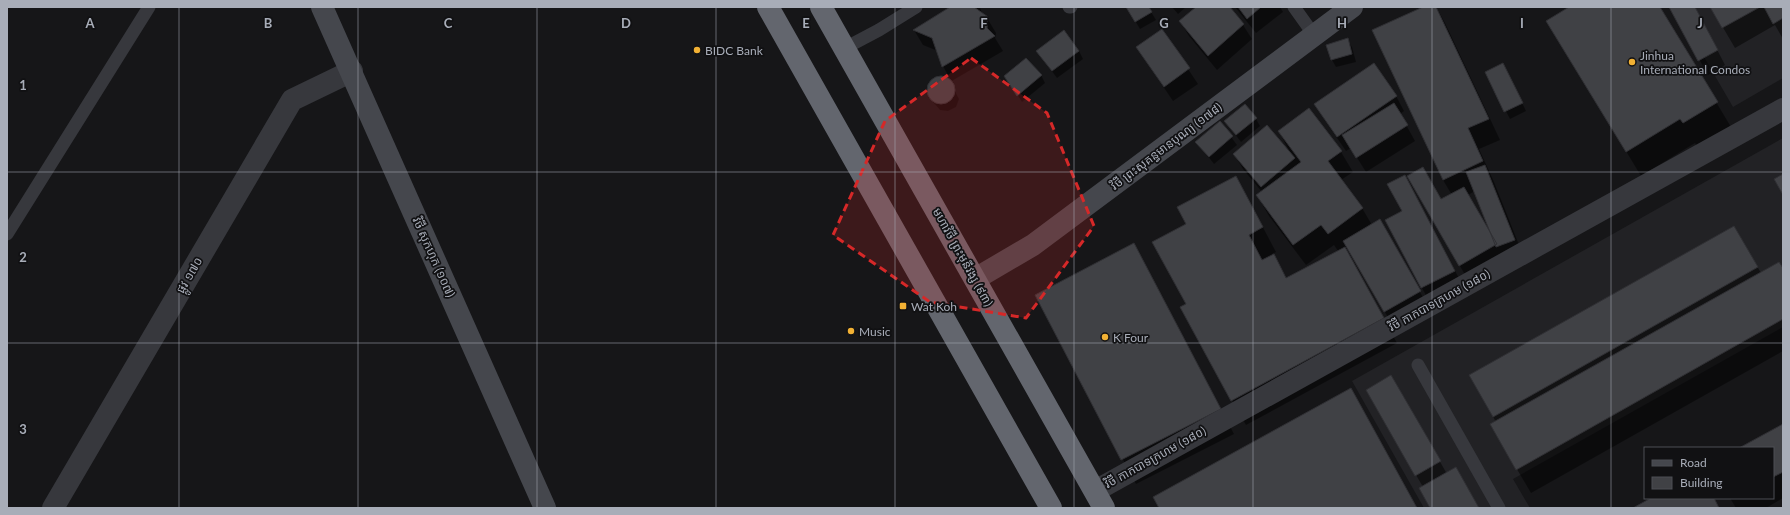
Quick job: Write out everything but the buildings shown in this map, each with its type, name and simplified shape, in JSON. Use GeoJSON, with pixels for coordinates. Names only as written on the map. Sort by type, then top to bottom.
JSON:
{"type":"FeatureCollection","features":[{"type":"Feature","properties":{"kind":"highway"},"geometry":{"type":"LineString","coordinates":[[768,7],[1051,508]]}},
{"type":"Feature","properties":{"kind":"highway","name":"មហាវិថី ព្រះមុនីវង្ស (៩៣)"},"geometry":{"type":"LineString","coordinates":[[821,7],[1099,499]]}},
{"type":"Feature","properties":{"kind":"street","name":"វិថី សុកហុក (១០៧)"},"geometry":{"type":"LineString","coordinates":[[322,7],[352,71],[545,508]]}},
{"type":"Feature","properties":{"kind":"street","name":"វិថី ព្រះសុគន្ធមានបុណ្យ (១៧៨)"},"geometry":{"type":"LineString","coordinates":[[975,279],[1034,245],[1352,7]]}},
{"type":"Feature","properties":{"kind":"street","name":"ផ្លូវ ១៧០"},"geometry":{"type":"LineString","coordinates":[[53,508],[292,100],[352,71]]}},
{"type":"Feature","properties":{"kind":"street","name":"វិថី កាកបាទក្រហម (១៨០)"},"geometry":{"type":"LineString","coordinates":[[1099,499],[1783,109]]}},
{"type":"Feature","properties":{"kind":"lane"},"geometry":{"type":"LineString","coordinates":[[7,234],[149,7]]}},
{"type":"Feature","properties":{"kind":"lane"},"geometry":{"type":"LineString","coordinates":[[845,48],[879,30],[916,7]]}},
{"type":"Feature","properties":{"kind":"lane"},"geometry":{"type":"LineString","coordinates":[[1294,7],[1314,35]]}},
{"type":"Feature","properties":{"kind":"lane"},"geometry":{"type":"LineString","coordinates":[[1418,365],[1500,508]]}},
{"type":"Feature","properties":{"kind":"highlighted area"},"geometry":{"type":"Polygon","coordinates":[[[971,58],[1047,113],[1094,226],[1026,318],[930,302],[833,235],[885,121],[971,58]]]}},
{"type":"Feature","properties":{"kind":"shaded area"},"geometry":{"type":"Polygon","coordinates":[[[1675,7],[1783,7],[1783,78],[1733,107],[1675,7]]]}},
{"type":"Feature","properties":{"kind":"shaded area"},"geometry":{"type":"Polygon","coordinates":[[[1783,138],[1783,327],[1513,479],[1530,508],[1424,508],[1352,381],[1783,138]]]}},
{"type":"Feature","properties":{"kind":"place","name":"BIDC Bank"},"geometry":{"type":"Point","coordinates":[697,50]}},
{"type":"Feature","properties":{"kind":"place","name":"Jinhua International Condos"},"geometry":{"type":"Point","coordinates":[1632,62]}},
{"type":"Feature","properties":{"kind":"place","name":"Wat Koh"},"geometry":{"type":"Point","coordinates":[903,306]}},
{"type":"Feature","properties":{"kind":"place","name":"Music"},"geometry":{"type":"Point","coordinates":[851,331]}},
{"type":"Feature","properties":{"kind":"place","name":"K Four"},"geometry":{"type":"Point","coordinates":[1105,337]}}]}
